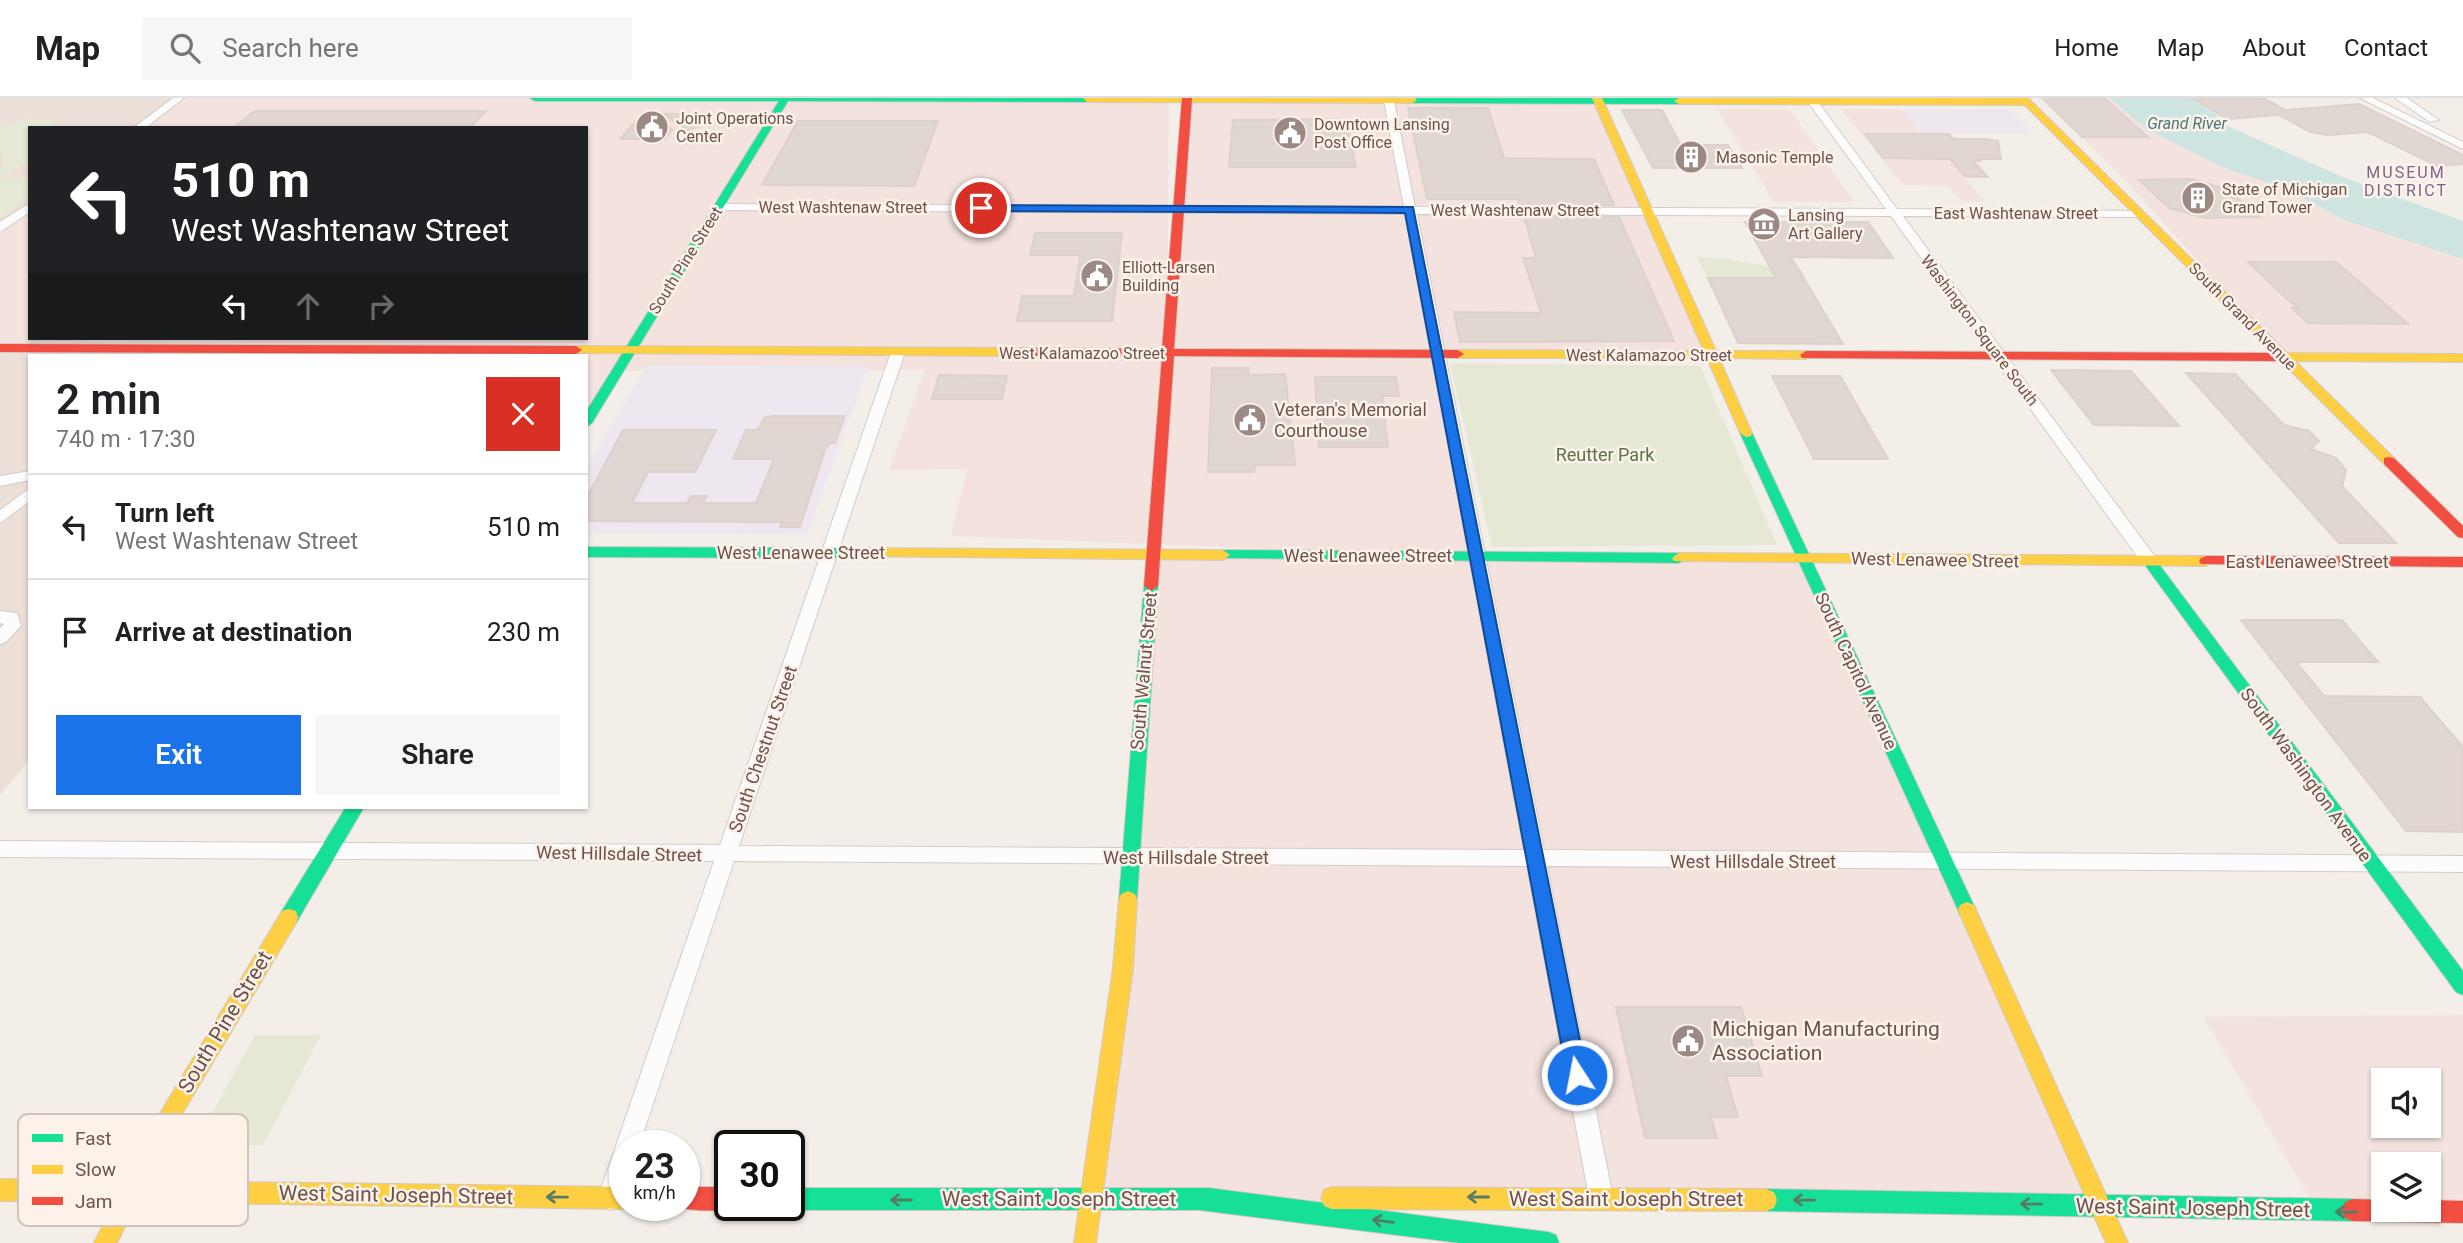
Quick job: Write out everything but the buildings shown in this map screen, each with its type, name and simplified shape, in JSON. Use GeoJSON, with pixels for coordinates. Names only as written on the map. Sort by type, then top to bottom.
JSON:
{"type":"FeatureCollection","features":[{"type":"Feature","properties":{"kind":"main road"},"geometry":{"type":"LineString","coordinates":[[534,98],[2025,100]]}},
{"type":"Feature","properties":{"kind":"main road","name":"South Pine Street"},"geometry":{"type":"LineString","coordinates":[[588,420],[785,98]]}},
{"type":"Feature","properties":{"kind":"main road","name":"South Walnut Street"},"geometry":{"type":"LineString","coordinates":[[1085,1243],[1122,968],[1187,99]]}},
{"type":"Feature","properties":{"kind":"main road","name":"South Capitol Avenue"},"geometry":{"type":"LineString","coordinates":[[1598,100],[1710,355],[1946,863],[2116,1243]]}},
{"type":"Feature","properties":{"kind":"main road","name":"South Grand Avenue"},"geometry":{"type":"LineString","coordinates":[[2025,100],[2463,534]]}},
{"type":"Feature","properties":{"kind":"main road","name":"West Kalamazoo Street"},"geometry":{"type":"LineString","coordinates":[[0,348],[2463,358]]}},
{"type":"Feature","properties":{"kind":"main road","name":"West Lenawee Street"},"geometry":{"type":"LineString","coordinates":[[588,552],[2150,562]]}},
{"type":"Feature","properties":{"kind":"main road","name":"East Lenawee Street"},"geometry":{"type":"LineString","coordinates":[[2150,562],[2463,562]]}},
{"type":"Feature","properties":{"kind":"main road","name":"South Washington Avenue"},"geometry":{"type":"LineString","coordinates":[[2150,562],[2463,986]]}},
{"type":"Feature","properties":{"kind":"main road","name":"South Pine Street"},"geometry":{"type":"LineString","coordinates":[[171,1114],[354,809]]}},
{"type":"Feature","properties":{"kind":"main road","name":"West Saint Joseph Street"},"geometry":{"type":"LineString","coordinates":[[0,1190],[18,1190]]}},
{"type":"Feature","properties":{"kind":"main road","name":"West Saint Joseph Street"},"geometry":{"type":"LineString","coordinates":[[248,1193],[609,1198]]}},
{"type":"Feature","properties":{"kind":"main road","name":"West Saint Joseph Street"},"geometry":{"type":"LineString","coordinates":[[805,1199],[1601,1197],[2463,1212]]}},
{"type":"Feature","properties":{"kind":"main road"},"geometry":{"type":"LineString","coordinates":[[1199,1199],[1464,1230],[1548,1243]]}},
{"type":"Feature","properties":{"kind":"main road","name":"South Pine Street"},"geometry":{"type":"LineString","coordinates":[[105,1243],[114,1226]]}},
{"type":"Feature","properties":{"kind":"street"},"geometry":{"type":"LineString","coordinates":[[141,126],[179,98]]}},
{"type":"Feature","properties":{"kind":"street"},"geometry":{"type":"LineString","coordinates":[[2365,98],[2463,146]]}},
{"type":"Feature","properties":{"kind":"street"},"geometry":{"type":"LineString","coordinates":[[2379,98],[2415,122]]}},
{"type":"Feature","properties":{"kind":"street"},"geometry":{"type":"LineString","coordinates":[[2392,98],[2411,106]]}},
{"type":"Feature","properties":{"kind":"street"},"geometry":{"type":"LineString","coordinates":[[2400,98],[2463,140]]}},
{"type":"Feature","properties":{"kind":"street","name":"Washington Square South"},"geometry":{"type":"LineString","coordinates":[[1811,100],[2150,562]]}},
{"type":"Feature","properties":{"kind":"street"},"geometry":{"type":"LineString","coordinates":[[1389,101],[1601,1197]]}},
{"type":"Feature","properties":{"kind":"street"},"geometry":{"type":"LineString","coordinates":[[0,228],[28,207]]}},
{"type":"Feature","properties":{"kind":"street","name":"West Washtenaw Street"},"geometry":{"type":"LineString","coordinates":[[718,207],[1892,212]]}},
{"type":"Feature","properties":{"kind":"street","name":"East Washtenaw Street"},"geometry":{"type":"LineString","coordinates":[[1892,212],[2140,214]]}},
{"type":"Feature","properties":{"kind":"street","name":"South Chestnut Street"},"geometry":{"type":"LineString","coordinates":[[633,1130],[898,352]]}},
{"type":"Feature","properties":{"kind":"street"},"geometry":{"type":"LineString","coordinates":[[0,481],[28,475]]}},
{"type":"Feature","properties":{"kind":"street"},"geometry":{"type":"LineString","coordinates":[[0,517],[28,495]]}},
{"type":"Feature","properties":{"kind":"street"},"geometry":{"type":"LineString","coordinates":[[0,617],[11,617],[13,626],[0,638]]}},
{"type":"Feature","properties":{"kind":"street","name":"West Hillsdale Street"},"geometry":{"type":"LineString","coordinates":[[0,849],[727,856],[2463,864]]}},
{"type":"Feature","properties":{"kind":"shaded area"},"geometry":{"type":"Polygon","coordinates":[[[0,98],[179,98],[141,126],[28,126],[28,207],[0,228],[0,98]]]}},
{"type":"Feature","properties":{"kind":"shaded area"},"geometry":{"type":"Polygon","coordinates":[[[179,98],[1169,98],[1167,339],[1187,100],[1599,102],[1710,355],[1438,355],[1477,556],[1804,559],[2100,1206],[1092,1200],[1154,555],[1447,556],[951,536],[967,469],[889,470],[925,370],[609,371],[588,408],[588,354],[0,349],[0,228],[28,207],[28,340],[588,340],[588,126],[141,126],[179,98]]]}},
{"type":"Feature","properties":{"kind":"shaded area"},"geometry":{"type":"Polygon","coordinates":[[[2042,98],[2110,98],[2146,129],[2222,167],[2286,189],[2342,219],[2463,259],[2463,358],[2286,358],[2121,176],[2042,98]]]}},
{"type":"Feature","properties":{"kind":"shaded area"},"geometry":{"type":"Polygon","coordinates":[[[1717,109],[1790,110],[1854,202],[1774,202],[1717,109]]]}},
{"type":"Feature","properties":{"kind":"shaded area"},"geometry":{"type":"Polygon","coordinates":[[[1841,109],[1900,109],[1921,133],[1950,133],[1991,178],[1965,178],[1986,202],[1963,202],[1948,186],[1903,185],[1841,109]]]}},
{"type":"Feature","properties":{"kind":"shaded area"},"geometry":{"type":"Polygon","coordinates":[[[1900,109],[2008,109],[2032,133],[1921,133],[1900,109]]]}},
{"type":"Feature","properties":{"kind":"shaded area"},"geometry":{"type":"Polygon","coordinates":[[[0,349],[379,352],[28,354],[28,761],[0,795],[0,349]]]}},
{"type":"Feature","properties":{"kind":"shaded area"},"geometry":{"type":"Polygon","coordinates":[[[647,365],[869,366],[807,534],[588,533],[588,465],[647,365]]]}},
{"type":"Feature","properties":{"kind":"shaded area"},"geometry":{"type":"Polygon","coordinates":[[[2463,1015],[2463,1201],[2441,1202],[2441,1152],[2371,1152],[2371,1203],[2313,1204],[2204,1017],[2463,1015]]]}},
{"type":"Feature","properties":{"kind":"green space"},"geometry":{"type":"Polygon","coordinates":[[[27,118],[55,120],[55,126],[28,126],[28,162],[0,177],[3,151],[0,151],[0,127],[27,118]]]}},
{"type":"Feature","properties":{"kind":"green space"},"geometry":{"type":"Polygon","coordinates":[[[0,178],[28,178],[28,198],[0,218],[0,178]]]}},
{"type":"Feature","properties":{"kind":"green space"},"geometry":{"type":"Polygon","coordinates":[[[1697,257],[1801,269],[1806,277],[1707,277],[1697,257]]]}},
{"type":"Feature","properties":{"kind":"green space","name":"Reutter Park"},"geometry":{"type":"Polygon","coordinates":[[[1450,363],[1700,366],[1777,545],[1492,547],[1450,363]]]}},
{"type":"Feature","properties":{"kind":"green space"},"geometry":{"type":"Polygon","coordinates":[[[255,1035],[321,1035],[263,1145],[248,1145],[248,1114],[212,1114],[255,1035]]]}},
{"type":"Feature","properties":{"kind":"water","name":"Grand River"},"geometry":{"type":"Polygon","coordinates":[[[2110,98],[2190,98],[2218,116],[2216,118],[2227,126],[2345,178],[2463,221],[2463,259],[2342,219],[2286,189],[2222,167],[2146,129],[2110,98]]]}},
{"type":"Feature","properties":{"kind":"traffic: fast"},"geometry":{"type":"LineString","coordinates":[[535,98],[1087,99]]}},
{"type":"Feature","properties":{"kind":"traffic: fast"},"geometry":{"type":"LineString","coordinates":[[588,420],[785,98]]}},
{"type":"Feature","properties":{"kind":"traffic: fast"},"geometry":{"type":"LineString","coordinates":[[1412,100],[1679,101]]}},
{"type":"Feature","properties":{"kind":"traffic: fast"},"geometry":{"type":"LineString","coordinates":[[1746,433],[1967,910]]}},
{"type":"Feature","properties":{"kind":"traffic: fast"},"geometry":{"type":"LineString","coordinates":[[588,552],[852,553]]}},
{"type":"Feature","properties":{"kind":"traffic: fast"},"geometry":{"type":"LineString","coordinates":[[1223,555],[1679,558]]}},
{"type":"Feature","properties":{"kind":"traffic: fast"},"geometry":{"type":"LineString","coordinates":[[2150,562],[2463,986]]}},
{"type":"Feature","properties":{"kind":"traffic: fast"},"geometry":{"type":"LineString","coordinates":[[1128,899],[1151,586]]}},
{"type":"Feature","properties":{"kind":"traffic: fast"},"geometry":{"type":"LineString","coordinates":[[289,917],[354,809]]}},
{"type":"Feature","properties":{"kind":"traffic: fast"},"geometry":{"type":"LineString","coordinates":[[805,1199],[1209,1199]]}},
{"type":"Feature","properties":{"kind":"traffic: fast"},"geometry":{"type":"LineString","coordinates":[[1199,1199],[1548,1243]]}},
{"type":"Feature","properties":{"kind":"traffic: fast"},"geometry":{"type":"LineString","coordinates":[[1766,1200],[2353,1210]]}},
{"type":"Feature","properties":{"kind":"traffic: slow"},"geometry":{"type":"LineString","coordinates":[[1597,98],[1746,433]]}},
{"type":"Feature","properties":{"kind":"traffic: slow"},"geometry":{"type":"LineString","coordinates":[[2023,98],[2389,461]]}},
{"type":"Feature","properties":{"kind":"traffic: slow"},"geometry":{"type":"LineString","coordinates":[[1087,99],[1412,100]]}},
{"type":"Feature","properties":{"kind":"traffic: slow"},"geometry":{"type":"LineString","coordinates":[[1679,101],[2027,102]]}},
{"type":"Feature","properties":{"kind":"traffic: slow"},"geometry":{"type":"LineString","coordinates":[[576,350],[1028,352]]}},
{"type":"Feature","properties":{"kind":"traffic: slow"},"geometry":{"type":"LineString","coordinates":[[1458,354],[1806,355]]}},
{"type":"Feature","properties":{"kind":"traffic: slow"},"geometry":{"type":"LineString","coordinates":[[2276,357],[2463,358]]}},
{"type":"Feature","properties":{"kind":"traffic: slow"},"geometry":{"type":"LineString","coordinates":[[852,553],[1223,555]]}},
{"type":"Feature","properties":{"kind":"traffic: slow"},"geometry":{"type":"LineString","coordinates":[[1679,558],[2206,561]]}},
{"type":"Feature","properties":{"kind":"traffic: slow"},"geometry":{"type":"LineString","coordinates":[[1085,1243],[1123,968],[1128,899]]}},
{"type":"Feature","properties":{"kind":"traffic: slow"},"geometry":{"type":"LineString","coordinates":[[1967,910],[2117,1243]]}},
{"type":"Feature","properties":{"kind":"traffic: slow"},"geometry":{"type":"LineString","coordinates":[[171,1114],[289,917]]}},
{"type":"Feature","properties":{"kind":"traffic: slow"},"geometry":{"type":"LineString","coordinates":[[0,1190],[18,1190]]}},
{"type":"Feature","properties":{"kind":"traffic: slow"},"geometry":{"type":"LineString","coordinates":[[248,1193],[609,1198]]}},
{"type":"Feature","properties":{"kind":"traffic: slow"},"geometry":{"type":"LineString","coordinates":[[1332,1198],[1766,1200]]}},
{"type":"Feature","properties":{"kind":"traffic: slow"},"geometry":{"type":"LineString","coordinates":[[105,1243],[113,1226]]}},
{"type":"Feature","properties":{"kind":"traffic: jam"},"geometry":{"type":"LineString","coordinates":[[1151,586],[1187,98]]}},
{"type":"Feature","properties":{"kind":"traffic: jam"},"geometry":{"type":"LineString","coordinates":[[0,348],[576,350]]}},
{"type":"Feature","properties":{"kind":"traffic: jam"},"geometry":{"type":"LineString","coordinates":[[1028,352],[1458,354]]}},
{"type":"Feature","properties":{"kind":"traffic: jam"},"geometry":{"type":"LineString","coordinates":[[1806,355],[2276,357]]}},
{"type":"Feature","properties":{"kind":"traffic: jam"},"geometry":{"type":"LineString","coordinates":[[2389,461],[2463,534]]}},
{"type":"Feature","properties":{"kind":"traffic: jam"},"geometry":{"type":"LineString","coordinates":[[2206,561],[2463,562]]}},
{"type":"Feature","properties":{"kind":"traffic: jam"},"geometry":{"type":"LineString","coordinates":[[700,1198],[714,1198]]}},
{"type":"Feature","properties":{"kind":"traffic: jam"},"geometry":{"type":"LineString","coordinates":[[2353,1210],[2463,1212]]}},
{"type":"Feature","properties":{"kind":"place","name":"Joint Operations Center"},"geometry":{"type":"Point","coordinates":[652,127]}},
{"type":"Feature","properties":{"kind":"place","name":"Downtown Lansing Post Office"},"geometry":{"type":"Point","coordinates":[1290,133]}},
{"type":"Feature","properties":{"kind":"place","name":"Masonic Temple"},"geometry":{"type":"Point","coordinates":[1691,157]}},
{"type":"Feature","properties":{"kind":"place","name":"State of Michigan Grand Tower"},"geometry":{"type":"Point","coordinates":[2198,198]}},
{"type":"Feature","properties":{"kind":"place","name":"Lansing Art Gallery"},"geometry":{"type":"Point","coordinates":[1764,224]}},
{"type":"Feature","properties":{"kind":"place","name":"Elliott-Larsen Building"},"geometry":{"type":"Point","coordinates":[1097,276]}},
{"type":"Feature","properties":{"kind":"place","name":"Veteran's Memorial Courthouse"},"geometry":{"type":"Point","coordinates":[1250,420]}},
{"type":"Feature","properties":{"kind":"place","name":"Michigan Manufacturing Association"},"geometry":{"type":"Point","coordinates":[1688,1041]}},
{"type":"Feature","properties":{"kind":"district","name":"MUSEUM DISTRICT"},"geometry":{"type":"Point","coordinates":[2406,181]}},
{"type":"Feature","properties":{"kind":"route"},"geometry":{"type":"LineString","coordinates":[[981,208],[1410,209],[1577,1075]]}}]}
